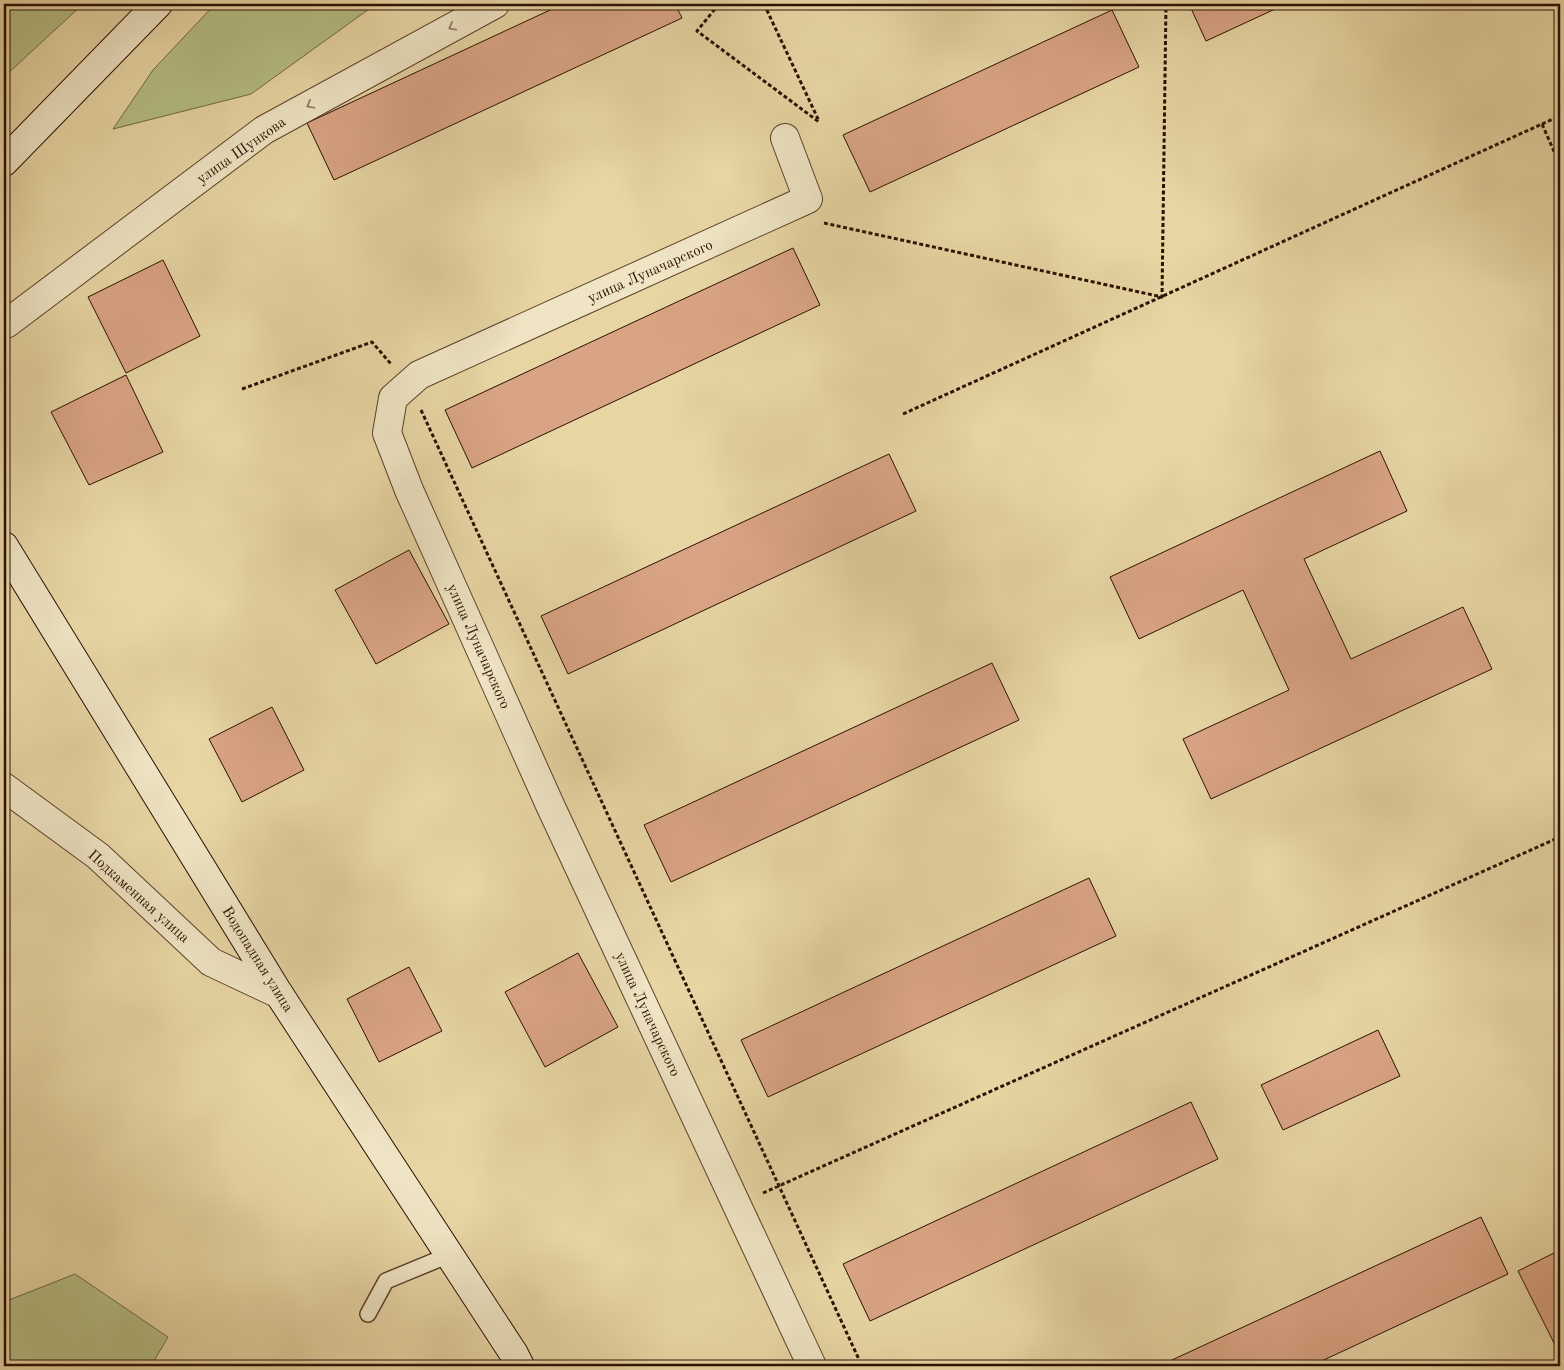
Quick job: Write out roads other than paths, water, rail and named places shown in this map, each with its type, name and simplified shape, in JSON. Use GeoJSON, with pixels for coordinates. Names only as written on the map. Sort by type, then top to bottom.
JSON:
{"type":"FeatureCollection","features":[{"type":"Feature","properties":{"kind":"street"},"geometry":{"type":"LineString","coordinates":[[4,162],[158,4]]}},
{"type":"Feature","properties":{"kind":"street","name":"улица Шункова"},"geometry":{"type":"LineString","coordinates":[[5,324],[264,130],[495,4]]}},
{"type":"Feature","properties":{"kind":"street","name":"улица Луначарского"},"geometry":{"type":"LineString","coordinates":[[785,138],[808,199],[419,375],[394,398],[387,433],[409,490],[554,814],[812,1366]]}},
{"type":"Feature","properties":{"kind":"street","name":"Водопадная улица"},"geometry":{"type":"LineString","coordinates":[[4,546],[279,994],[520,1366]]}},
{"type":"Feature","properties":{"kind":"street","name":"Подкаменная улица"},"geometry":{"type":"LineString","coordinates":[[4,787],[98,856],[211,962],[279,994]]}},
{"type":"Feature","properties":{"kind":"lane"},"geometry":{"type":"LineString","coordinates":[[368,1314],[386,1281],[449,1255]]}}]}
